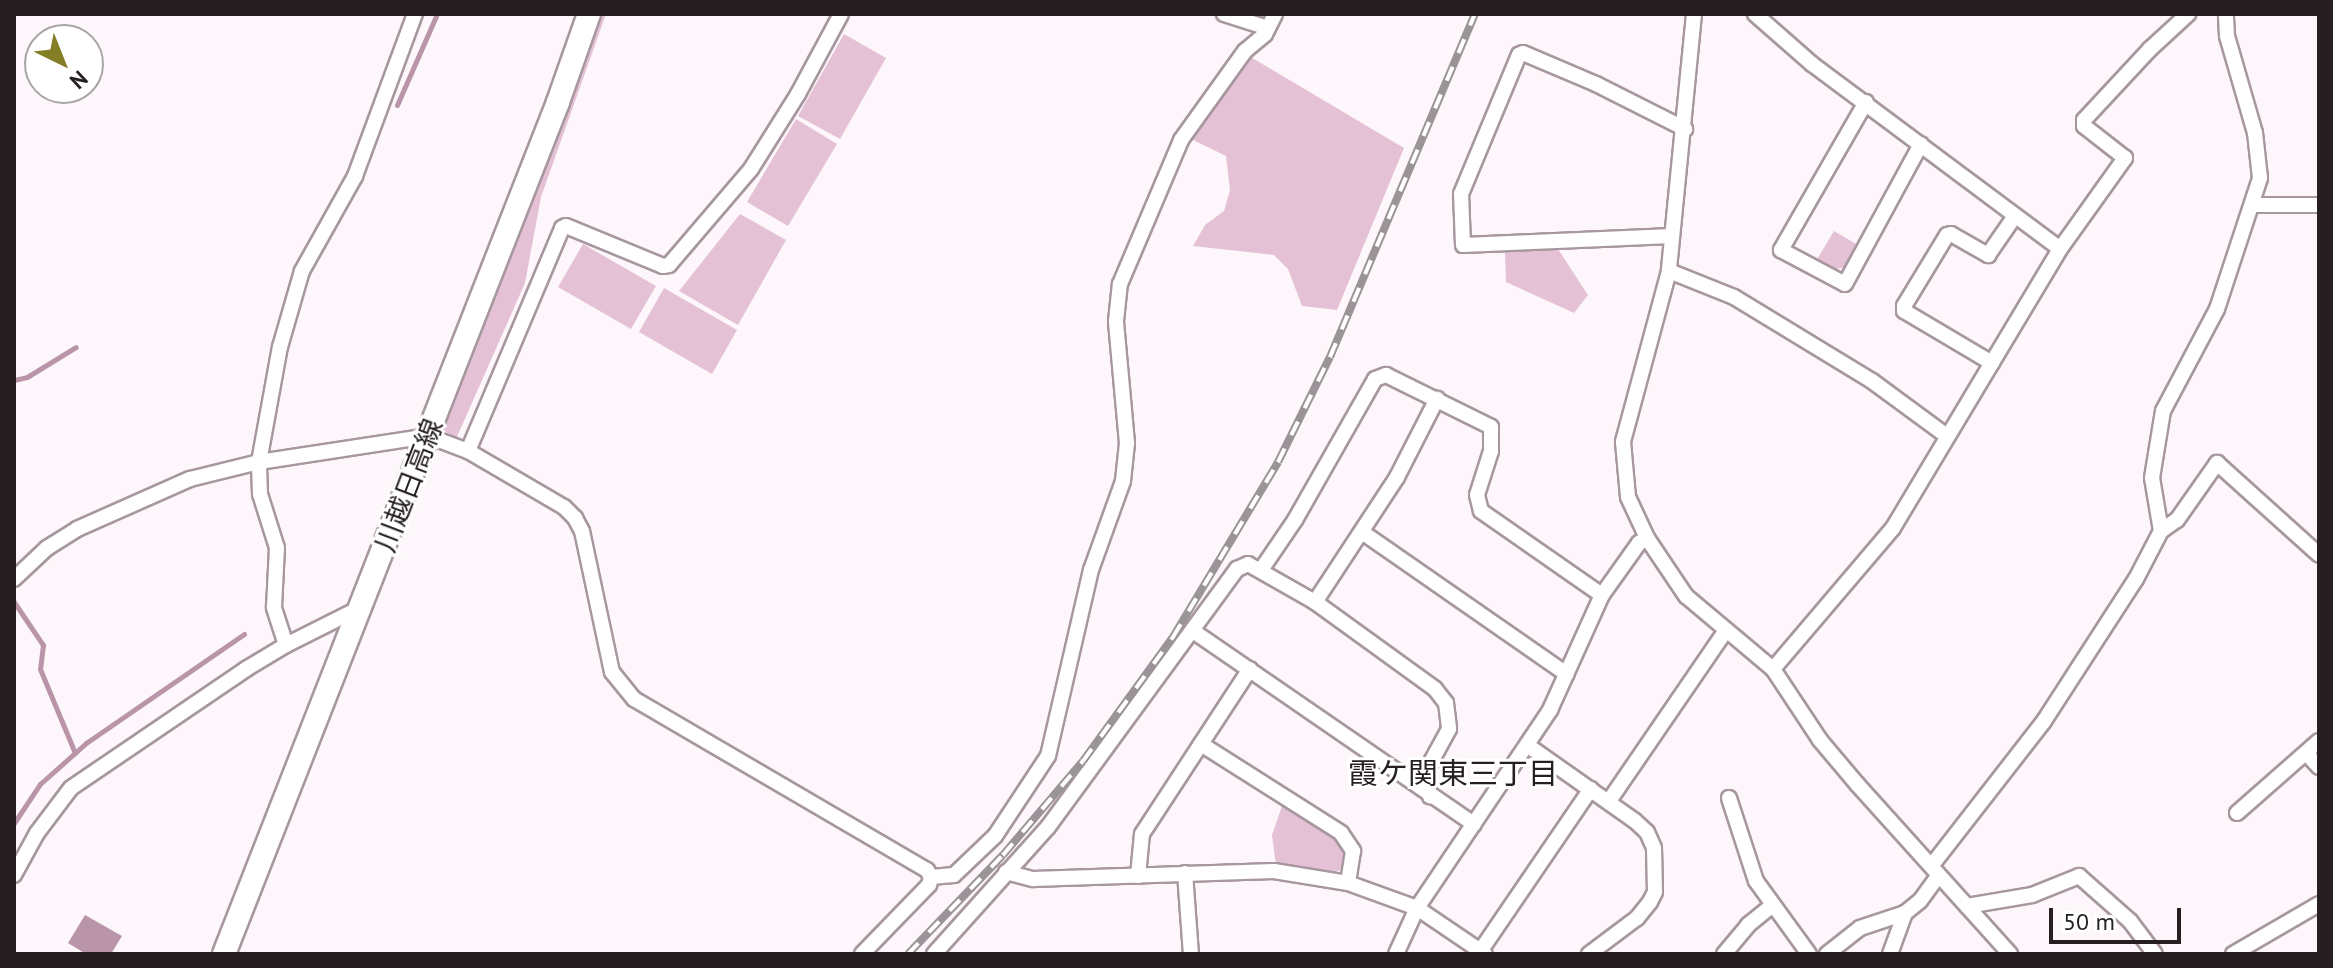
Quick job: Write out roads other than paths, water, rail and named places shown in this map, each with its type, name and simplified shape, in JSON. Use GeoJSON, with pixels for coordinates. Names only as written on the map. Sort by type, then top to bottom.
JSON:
{"type":"FeatureCollection","features":[{"type":"Feature","properties":{"kind":"main road","name":"川越日高線"},"geometry":{"type":"LineString","coordinates":[[224,954],[428,436],[589,14]]}},
{"type":"Feature","properties":{"kind":"street"},"geometry":{"type":"LineString","coordinates":[[286,645],[274,607],[277,548],[260,494],[259,462],[280,347],[298,283],[326,223],[355,176],[415,14]]}},
{"type":"Feature","properties":{"kind":"street"},"geometry":{"type":"LineString","coordinates":[[468,451],[562,228],[566,226],[663,266],[669,265],[751,169],[798,94],[841,14]]}},
{"type":"Feature","properties":{"kind":"street"},"geometry":{"type":"LineString","coordinates":[[1224,14],[1268,28]]}},
{"type":"Feature","properties":{"kind":"street"},"geometry":{"type":"LineString","coordinates":[[931,877],[954,875],[995,836],[1048,756],[1091,570],[1123,481],[1127,443],[1116,321],[1120,284],[1181,140],[1245,51],[1268,28],[1275,14]]}},
{"type":"Feature","properties":{"kind":"street"},"geometry":{"type":"LineString","coordinates":[[1755,14],[1812,64],[2060,249]]}},
{"type":"Feature","properties":{"kind":"street"},"geometry":{"type":"LineString","coordinates":[[1773,669],[1893,528],[2060,249],[2125,158],[2084,126],[2084,120],[2150,49],[2188,14]]}},
{"type":"Feature","properties":{"kind":"street"},"geometry":{"type":"LineString","coordinates":[[2161,531],[2152,478],[2161,418],[2169,396],[2217,309],[2260,178],[2259,158],[2227,36],[2226,14]]}},
{"type":"Feature","properties":{"kind":"street"},"geometry":{"type":"LineString","coordinates":[[1697,16],[1669,271],[1623,442],[1628,497],[1647,538],[1686,596],[1773,669],[1820,740],[2010,954]]}},
{"type":"Feature","properties":{"kind":"street"},"geometry":{"type":"LineString","coordinates":[[1672,236],[1463,245],[1461,194],[1519,55],[1523,53],[1596,84],[1685,129]]}},
{"type":"Feature","properties":{"kind":"street"},"geometry":{"type":"LineString","coordinates":[[1866,102],[1781,250],[1845,284],[1921,144]]}},
{"type":"Feature","properties":{"kind":"street"},"geometry":{"type":"LineString","coordinates":[[2252,205],[2319,205]]}},
{"type":"Feature","properties":{"kind":"street"},"geometry":{"type":"LineString","coordinates":[[1992,363],[1904,311],[1904,306],[1947,235],[1951,234],[1988,255],[2015,216]]}},
{"type":"Feature","properties":{"kind":"street"},"geometry":{"type":"LineString","coordinates":[[1669,271],[1734,297],[1872,381],[1947,436]]}},
{"type":"Feature","properties":{"kind":"street"},"geometry":{"type":"LineString","coordinates":[[1261,570],[1295,520],[1375,379],[1386,375],[1491,427],[1491,451],[1477,495],[1481,511],[1602,595]]}},
{"type":"Feature","properties":{"kind":"street"},"geometry":{"type":"LineString","coordinates":[[1315,602],[1397,477],[1437,399]]}},
{"type":"Feature","properties":{"kind":"street"},"geometry":{"type":"LineString","coordinates":[[14,579],[47,548],[107,514],[190,479],[259,462],[428,436],[468,451],[564,507],[575,518],[582,531],[612,672],[634,699],[927,870],[931,877],[929,885],[862,954]]}},
{"type":"Feature","properties":{"kind":"street"},"geometry":{"type":"LineString","coordinates":[[1827,954],[1860,928],[1905,913],[1920,901],[1935,870],[2044,721],[2136,579],[2161,531],[2177,520],[2220,462],[2318,552]]}},
{"type":"Feature","properties":{"kind":"street"},"geometry":{"type":"LineString","coordinates":[[1362,532],[1566,674]]}},
{"type":"Feature","properties":{"kind":"street"},"geometry":{"type":"LineString","coordinates":[[1396,954],[1417,908],[1550,710],[1602,595],[1639,543],[1647,538]]}},
{"type":"Feature","properties":{"kind":"street"},"geometry":{"type":"LineString","coordinates":[[934,954],[1095,766],[1237,569],[1248,564],[1315,602],[1435,689],[1446,703],[1449,729],[1425,773],[1430,796]]}},
{"type":"Feature","properties":{"kind":"street"},"geometry":{"type":"LineString","coordinates":[[14,875],[37,833],[71,788],[286,645],[361,608]]}},
{"type":"Feature","properties":{"kind":"street"},"geometry":{"type":"LineString","coordinates":[[1609,801],[1726,630]]}},
{"type":"Feature","properties":{"kind":"street"},"geometry":{"type":"LineString","coordinates":[[1193,631],[1474,824]]}},
{"type":"Feature","properties":{"kind":"street"},"geometry":{"type":"LineString","coordinates":[[1138,876],[1142,834],[1250,669]]}},
{"type":"Feature","properties":{"kind":"street"},"geometry":{"type":"LineString","coordinates":[[2237,813],[2319,741]]}},
{"type":"Feature","properties":{"kind":"street"},"geometry":{"type":"LineString","coordinates":[[1201,744],[1341,833],[1353,851],[1348,883]]}},
{"type":"Feature","properties":{"kind":"street"},"geometry":{"type":"LineString","coordinates":[[1527,745],[1609,801],[1647,832],[1656,861],[1655,892],[1637,918],[1589,954]]}},
{"type":"Feature","properties":{"kind":"street"},"geometry":{"type":"LineString","coordinates":[[2306,753],[2319,767]]}},
{"type":"Feature","properties":{"kind":"street"},"geometry":{"type":"LineString","coordinates":[[1006,872],[1033,879],[1274,871],[1348,883],[1417,908],[1483,952],[1591,789]]}},
{"type":"Feature","properties":{"kind":"street"},"geometry":{"type":"LineString","coordinates":[[1729,798],[1756,881],[1809,954]]}},
{"type":"Feature","properties":{"kind":"street"},"geometry":{"type":"LineString","coordinates":[[1185,873],[1191,954]]}},
{"type":"Feature","properties":{"kind":"street"},"geometry":{"type":"LineString","coordinates":[[1967,906],[2032,895],[2079,876],[2114,905],[2155,954]]}},
{"type":"Feature","properties":{"kind":"street"},"geometry":{"type":"LineString","coordinates":[[2233,954],[2319,904]]}},
{"type":"Feature","properties":{"kind":"street"},"geometry":{"type":"LineString","coordinates":[[1724,954],[1748,925],[1773,905]]}},
{"type":"Feature","properties":{"kind":"street"},"geometry":{"type":"LineString","coordinates":[[1893,953],[1905,913]]}},
{"type":"Feature","properties":{"kind":"waterway"},"geometry":{"type":"LineString","coordinates":[[397,105],[437,14]]}},
{"type":"Feature","properties":{"kind":"waterway"},"geometry":{"type":"LineString","coordinates":[[14,380],[27,377],[76,347]]}},
{"type":"Feature","properties":{"kind":"waterway"},"geometry":{"type":"LineString","coordinates":[[14,602],[43,645],[40,669],[75,753]]}},
{"type":"Feature","properties":{"kind":"waterway"},"geometry":{"type":"LineString","coordinates":[[14,823],[40,784],[86,743],[244,634]]}},
{"type":"Feature","properties":{"kind":"railway"},"geometry":{"type":"LineString","coordinates":[[908,954],[1003,855],[1083,761],[1173,637],[1278,462],[1330,357],[1475,14]]}},
{"type":"Feature","properties":{"kind":"district","name":"霞ケ関東三丁目"},"geometry":{"type":"Point","coordinates":[1453,773]}}]}
